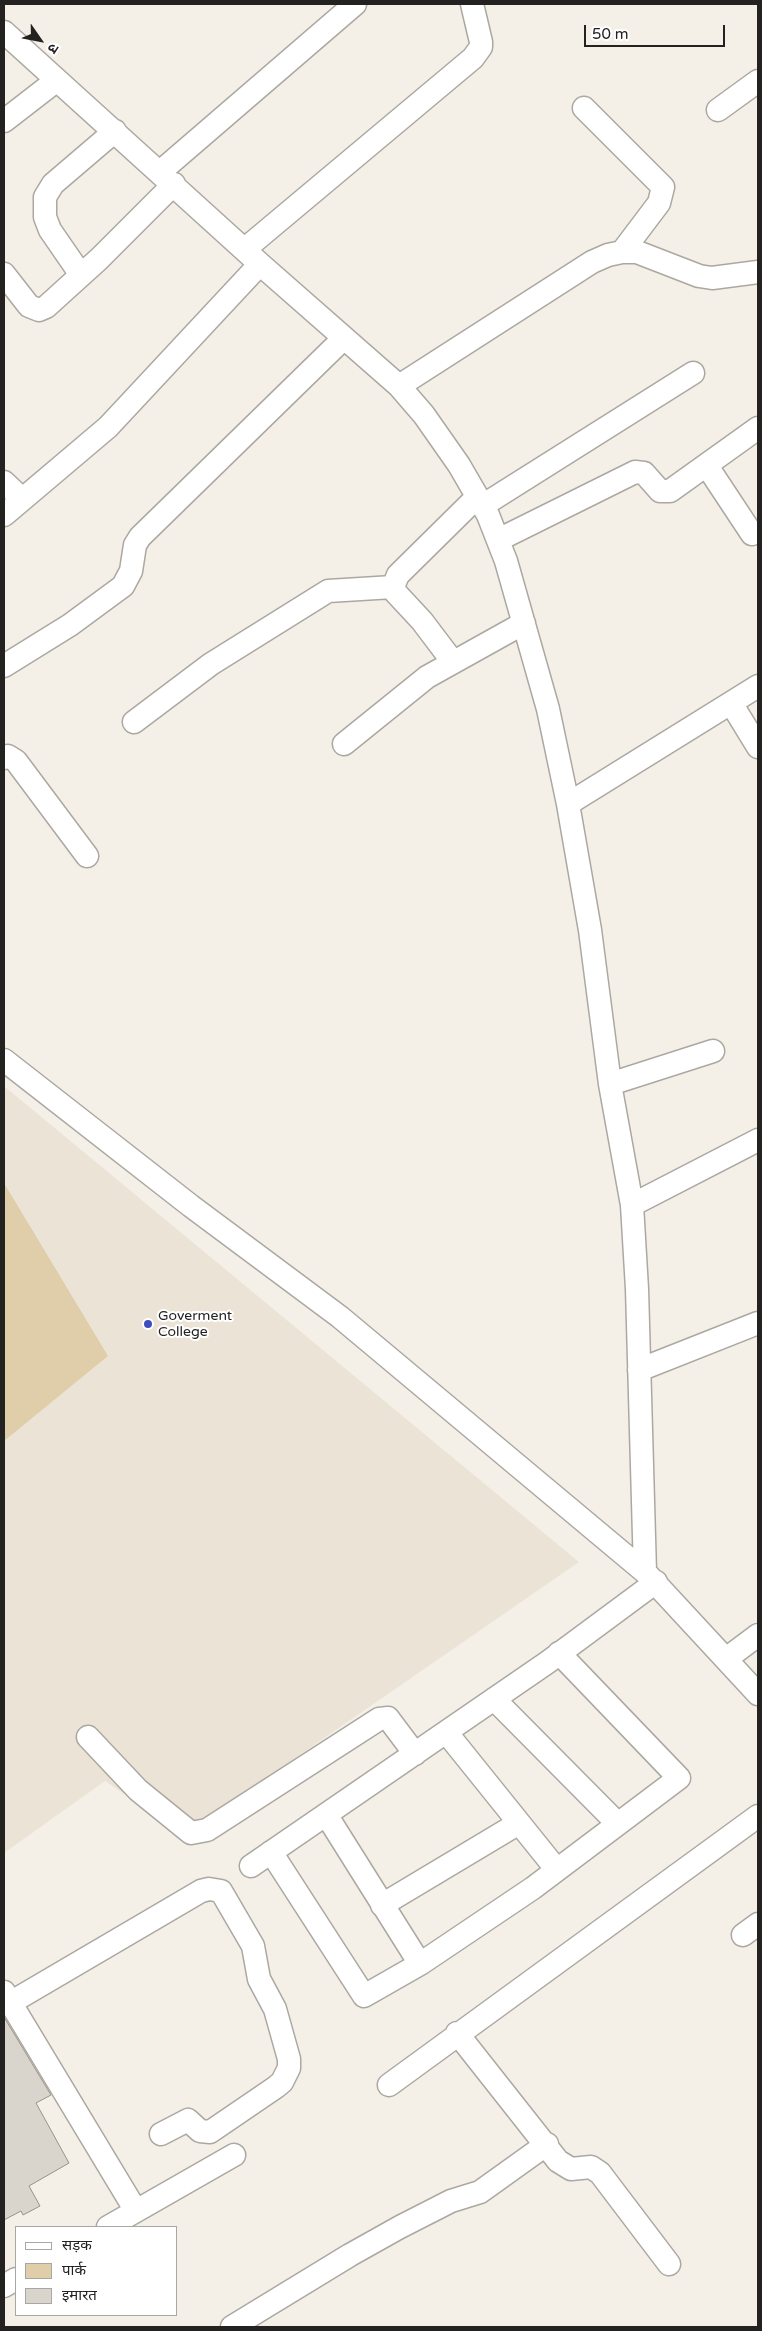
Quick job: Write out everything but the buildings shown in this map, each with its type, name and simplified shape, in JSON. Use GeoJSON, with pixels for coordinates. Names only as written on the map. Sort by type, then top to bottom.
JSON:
{"type":"FeatureCollection","features":[{"type":"Feature","properties":{"kind":"street"},"geometry":{"type":"LineString","coordinates":[[4,274],[29,306],[39,310],[46,307],[81,276],[167,178],[355,4]]}},
{"type":"Feature","properties":{"kind":"street"},"geometry":{"type":"LineString","coordinates":[[4,515],[108,427],[252,256],[473,58],[481,47],[481,42],[472,4]]}},
{"type":"Feature","properties":{"kind":"street"},"geometry":{"type":"LineString","coordinates":[[4,32],[399,386],[424,415],[459,465],[480,501],[498,540],[506,561],[548,709],[568,804],[590,930],[610,1084],[632,1205],[651,1577]]}},
{"type":"Feature","properties":{"kind":"street"},"geometry":{"type":"LineString","coordinates":[[4,121],[57,80]]}},
{"type":"Feature","properties":{"kind":"street"},"geometry":{"type":"LineString","coordinates":[[718,110],[758,81]]}},
{"type":"Feature","properties":{"kind":"street"},"geometry":{"type":"LineString","coordinates":[[584,108],[663,187],[659,204],[622,252]]}},
{"type":"Feature","properties":{"kind":"street"},"geometry":{"type":"LineString","coordinates":[[81,276],[50,230],[45,217],[45,197],[54,184],[115,131]]}},
{"type":"Feature","properties":{"kind":"street"},"geometry":{"type":"LineString","coordinates":[[399,386],[592,262],[608,255],[622,252],[637,252],[699,276],[712,278],[758,272]]}},
{"type":"Feature","properties":{"kind":"street"},"geometry":{"type":"LineString","coordinates":[[4,666],[70,625],[123,586],[131,571],[135,545],[140,537],[344,338]]}},
{"type":"Feature","properties":{"kind":"street"},"geometry":{"type":"LineString","coordinates":[[393,586],[398,575],[480,501],[693,373]]}},
{"type":"Feature","properties":{"kind":"street"},"geometry":{"type":"LineString","coordinates":[[498,540],[630,473],[644,473],[660,491],[666,492],[677,488],[758,428]]}},
{"type":"Feature","properties":{"kind":"street"},"geometry":{"type":"LineString","coordinates":[[706,466],[752,534]]}},
{"type":"Feature","properties":{"kind":"street"},"geometry":{"type":"LineString","coordinates":[[4,482],[22,500]]}},
{"type":"Feature","properties":{"kind":"street"},"geometry":{"type":"LineString","coordinates":[[393,586],[396,592],[422,620],[453,662]]}},
{"type":"Feature","properties":{"kind":"street"},"geometry":{"type":"LineString","coordinates":[[134,722],[211,664],[328,591],[393,586]]}},
{"type":"Feature","properties":{"kind":"street"},"geometry":{"type":"LineString","coordinates":[[344,744],[418,684],[453,662],[524,623]]}},
{"type":"Feature","properties":{"kind":"street"},"geometry":{"type":"LineString","coordinates":[[568,804],[758,686]]}},
{"type":"Feature","properties":{"kind":"street"},"geometry":{"type":"LineString","coordinates":[[731,703],[758,747]]}},
{"type":"Feature","properties":{"kind":"street"},"geometry":{"type":"LineString","coordinates":[[4,758],[8,756],[16,761],[87,856]]}},
{"type":"Feature","properties":{"kind":"street"},"geometry":{"type":"LineString","coordinates":[[610,1084],[713,1051]]}},
{"type":"Feature","properties":{"kind":"street"},"geometry":{"type":"LineString","coordinates":[[4,1060],[183,1200],[340,1317],[651,1577],[758,1694]]}},
{"type":"Feature","properties":{"kind":"street"},"geometry":{"type":"LineString","coordinates":[[632,1205],[756,1145]]}},
{"type":"Feature","properties":{"kind":"street"},"geometry":{"type":"LineString","coordinates":[[639,1370],[758,1323]]}},
{"type":"Feature","properties":{"kind":"street"},"geometry":{"type":"LineString","coordinates":[[251,1866],[327,1816],[559,1653],[651,1577]]}},
{"type":"Feature","properties":{"kind":"street"},"geometry":{"type":"LineString","coordinates":[[726,1659],[758,1635]]}},
{"type":"Feature","properties":{"kind":"street"},"geometry":{"type":"LineString","coordinates":[[272,1852],[364,1996],[420,1964],[557,1870],[679,1778],[559,1653]]}},
{"type":"Feature","properties":{"kind":"street"},"geometry":{"type":"LineString","coordinates":[[494,1699],[618,1824]]}},
{"type":"Feature","properties":{"kind":"street"},"geometry":{"type":"LineString","coordinates":[[88,1737],[138,1790],[191,1834],[201,1833],[214,1826],[379,1719],[388,1718],[415,1754]]}},
{"type":"Feature","properties":{"kind":"street"},"geometry":{"type":"LineString","coordinates":[[446,1732],[557,1870]]}},
{"type":"Feature","properties":{"kind":"street"},"geometry":{"type":"LineString","coordinates":[[327,1816],[420,1964]]}},
{"type":"Feature","properties":{"kind":"street"},"geometry":{"type":"LineString","coordinates":[[389,2085],[758,1816]]}},
{"type":"Feature","properties":{"kind":"street"},"geometry":{"type":"LineString","coordinates":[[382,1905],[519,1823]]}},
{"type":"Feature","properties":{"kind":"street"},"geometry":{"type":"LineString","coordinates":[[136,2211],[7,1997],[209,1888],[221,1892],[253,1946],[259,1979],[275,2009],[289,2059],[289,2068],[276,2087],[210,2132],[200,2132],[188,2120],[160,2134]]}},
{"type":"Feature","properties":{"kind":"street"},"geometry":{"type":"LineString","coordinates":[[457,2034],[564,2167],[571,2169],[591,2167],[600,2173],[669,2264]]}},
{"type":"Feature","properties":{"kind":"street"},"geometry":{"type":"LineString","coordinates":[[232,2327],[350,2255],[400,2227],[451,2201],[480,2192],[546,2144]]}},
{"type":"Feature","properties":{"kind":"street"},"geometry":{"type":"LineString","coordinates":[[110,2226],[234,2155]]}},
{"type":"Feature","properties":{"kind":"street"},"geometry":{"type":"LineString","coordinates":[[4,2286],[15,2280]]}},
{"type":"Feature","properties":{"kind":"shaded area","name":"Goverment College"},"geometry":{"type":"Polygon","coordinates":[[[4,1086],[579,1562],[184,1835],[105,1781],[4,1853],[4,1086]]]}},
{"type":"Feature","properties":{"kind":"green space"},"geometry":{"type":"Polygon","coordinates":[[[4,1183],[108,1356],[4,1441],[4,1183]]]}},
{"type":"Feature","properties":{"kind":"place","name":"Goverment College"},"geometry":{"type":"Point","coordinates":[148,1324]}}]}
